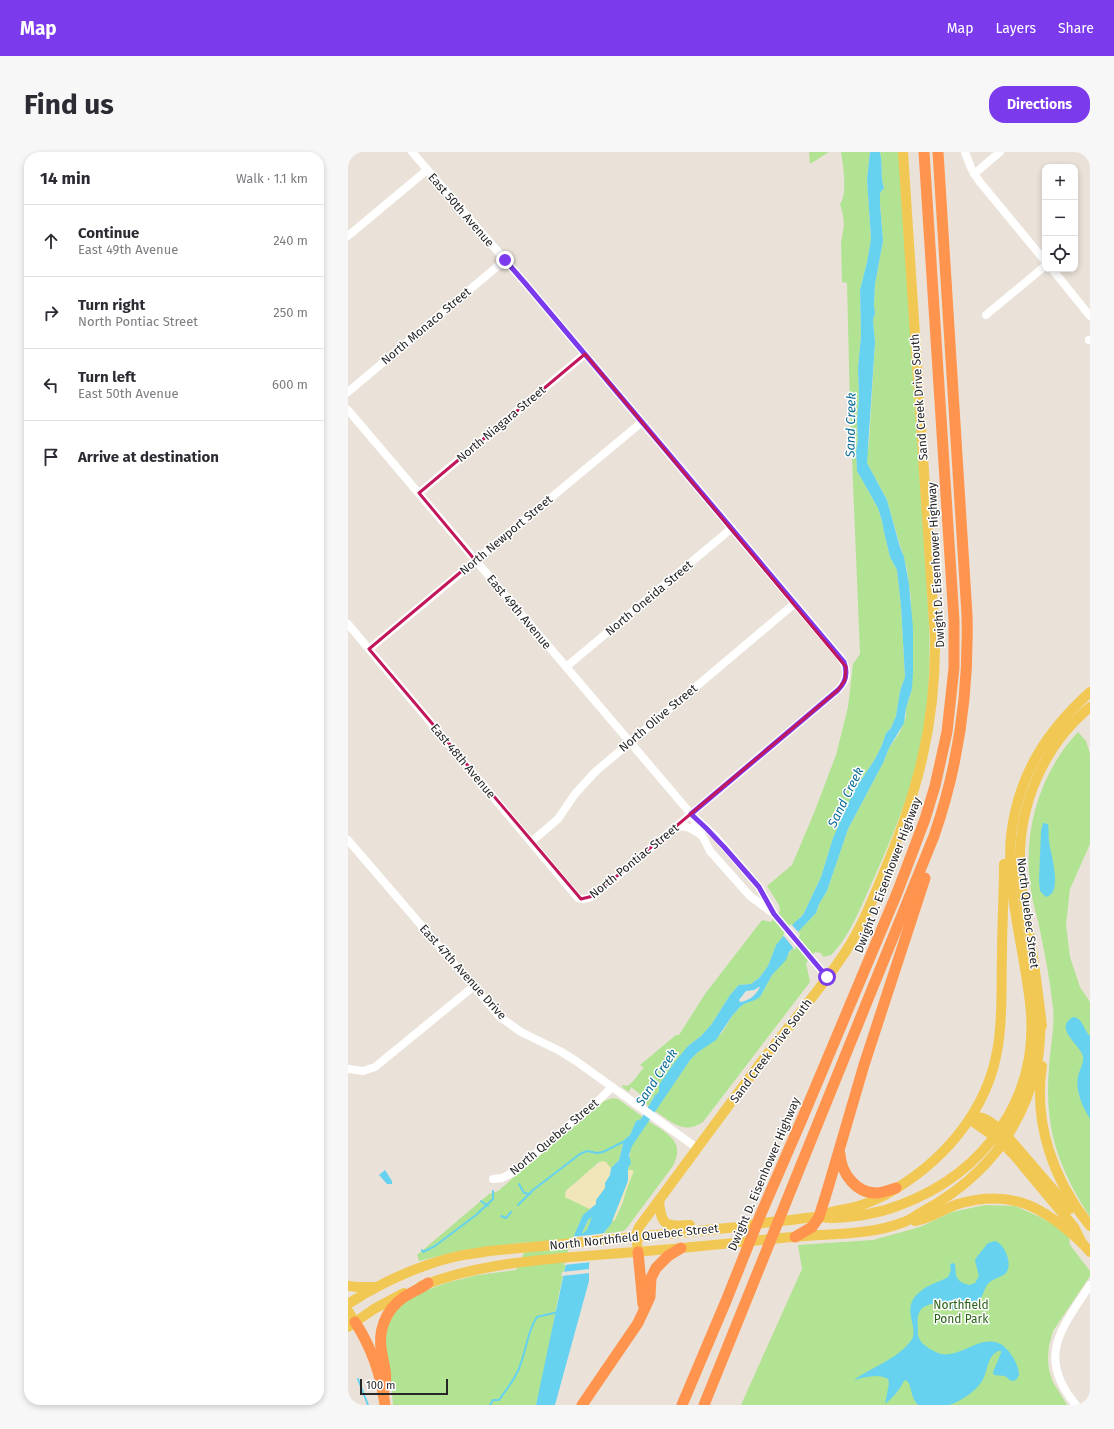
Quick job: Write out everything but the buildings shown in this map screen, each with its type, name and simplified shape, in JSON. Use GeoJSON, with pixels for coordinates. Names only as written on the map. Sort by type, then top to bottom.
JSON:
{"type":"FeatureCollection","features":[{"type":"Feature","properties":{"kind":"highway","name":"Dwight D. Eisenhower Highway"},"geometry":{"type":"LineString","coordinates":[[682,1405],[897,892],[925,819],[944,749],[952,686],[954,628],[924,152]]}},
{"type":"Feature","properties":{"kind":"highway"},"geometry":{"type":"LineString","coordinates":[[704,1405],[904,914],[941,816],[953,772],[960,736],[966,690],[968,645],[966,591],[938,152]]}},
{"type":"Feature","properties":{"kind":"highway"},"geometry":{"type":"LineString","coordinates":[[795,1237],[808,1230],[815,1224],[819,1217],[864,1065],[936,845],[941,816]]}},
{"type":"Feature","properties":{"kind":"highway"},"geometry":{"type":"LineString","coordinates":[[840,1149],[841,1163],[845,1173],[857,1186],[873,1192],[884,1192],[896,1188]]}},
{"type":"Feature","properties":{"kind":"highway"},"geometry":{"type":"LineString","coordinates":[[582,1405],[630,1336],[643,1313],[650,1297],[651,1278],[656,1268],[668,1256],[681,1248]]}},
{"type":"Feature","properties":{"kind":"highway"},"geometry":{"type":"LineString","coordinates":[[638,1252],[643,1313]]}},
{"type":"Feature","properties":{"kind":"highway"},"geometry":{"type":"LineString","coordinates":[[384,1399],[387,1381],[380,1344],[380,1335],[383,1323],[387,1314],[397,1302],[428,1283]]}},
{"type":"Feature","properties":{"kind":"highway"},"geometry":{"type":"LineString","coordinates":[[351,1324],[371,1349],[378,1370],[384,1399]]}},
{"type":"Feature","properties":{"kind":"main road","name":"Sand Creek Drive South"},"geometry":{"type":"LineString","coordinates":[[636,1237],[636,1232],[639,1227],[697,1148],[846,951],[863,920],[902,828],[915,789],[923,757],[932,697],[934,623],[903,152]]}},
{"type":"Feature","properties":{"kind":"main road"},"geometry":{"type":"LineString","coordinates":[[819,1217],[831,1212],[867,1203],[882,1197],[896,1188],[921,1171],[937,1157],[956,1138],[972,1117],[988,1084],[998,1046],[1002,999],[1005,838],[1014,793],[1024,781],[1035,758],[1050,734],[1070,711],[1090,692]]}},
{"type":"Feature","properties":{"kind":"main road","name":"North Quebec Street"},"geometry":{"type":"LineString","coordinates":[[1041,1020],[1037,982],[1021,878],[1020,857],[1023,826],[1031,791],[1045,761],[1068,729],[1090,707]]}},
{"type":"Feature","properties":{"kind":"main road","name":"North Northfield Quebec Street"},"geometry":{"type":"LineString","coordinates":[[348,1304],[376,1286],[397,1276],[429,1264],[458,1256],[489,1251],[636,1237],[739,1224],[754,1224],[819,1217],[832,1218],[868,1214],[889,1209],[918,1198],[958,1175],[984,1151],[1001,1129],[1013,1106],[1026,1070],[1032,1027],[1030,1001],[1014,902],[1010,861],[1013,823],[1024,781]]}},
{"type":"Feature","properties":{"kind":"main road"},"geometry":{"type":"LineString","coordinates":[[1041,1020],[1045,1041],[1040,1075],[1040,1100],[1047,1145],[1055,1169],[1067,1192],[1090,1226]]}},
{"type":"Feature","properties":{"kind":"main road","name":"North Northfield Quebec Street"},"geometry":{"type":"LineString","coordinates":[[351,1324],[391,1300],[428,1283],[466,1272],[520,1263],[607,1254],[863,1232],[905,1222],[944,1201],[959,1190],[979,1171],[1003,1143],[1021,1111],[1032,1083],[1038,1055],[1041,1020]]}},
{"type":"Feature","properties":{"kind":"main road"},"geometry":{"type":"LineString","coordinates":[[972,1117],[975,1123],[987,1125],[997,1138],[1016,1151],[1090,1232]]}},
{"type":"Feature","properties":{"kind":"main road"},"geometry":{"type":"LineString","coordinates":[[1016,1151],[1074,1228],[1082,1243]]}},
{"type":"Feature","properties":{"kind":"main road"},"geometry":{"type":"LineString","coordinates":[[905,1222],[922,1220],[947,1208],[969,1201],[992,1198],[1014,1200],[1036,1208],[1060,1223],[1090,1252]]}},
{"type":"Feature","properties":{"kind":"main road"},"geometry":{"type":"LineString","coordinates":[[659,1200],[662,1218],[671,1226],[739,1224]]}},
{"type":"Feature","properties":{"kind":"main road"},"geometry":{"type":"LineString","coordinates":[[636,1237],[638,1252]]}},
{"type":"Feature","properties":{"kind":"main road"},"geometry":{"type":"LineString","coordinates":[[348,1286],[362,1288],[376,1286]]}},
{"type":"Feature","properties":{"kind":"main road"},"geometry":{"type":"LineString","coordinates":[[348,1311],[351,1324]]}},
{"type":"Feature","properties":{"kind":"street","name":"East 50th Avenue"},"geometry":{"type":"LineString","coordinates":[[412,152],[525,283],[840,657],[846,667],[846,674]]}},
{"type":"Feature","properties":{"kind":"street"},"geometry":{"type":"LineString","coordinates":[[965,152],[974,174],[1042,257]]}},
{"type":"Feature","properties":{"kind":"street"},"geometry":{"type":"LineString","coordinates":[[974,174],[1000,152]]}},
{"type":"Feature","properties":{"kind":"street"},"geometry":{"type":"LineString","coordinates":[[348,236],[427,170]]}},
{"type":"Feature","properties":{"kind":"street","name":"North Monaco Street"},"geometry":{"type":"LineString","coordinates":[[348,392],[505,260]]}},
{"type":"Feature","properties":{"kind":"street"},"geometry":{"type":"LineString","coordinates":[[986,315],[1042,268]]}},
{"type":"Feature","properties":{"kind":"street"},"geometry":{"type":"LineString","coordinates":[[1054,272],[1090,316]]}},
{"type":"Feature","properties":{"kind":"street","name":"North Niagara Street"},"geometry":{"type":"LineString","coordinates":[[419,493],[585,354]]}},
{"type":"Feature","properties":{"kind":"street","name":"East 49th Avenue"},"geometry":{"type":"LineString","coordinates":[[348,410],[691,814],[724,847],[759,887],[774,914],[827,977]]}},
{"type":"Feature","properties":{"kind":"street","name":"North Newport Street"},"geometry":{"type":"LineString","coordinates":[[369,649],[642,422]]}},
{"type":"Feature","properties":{"kind":"street","name":"North Oneida Street"},"geometry":{"type":"LineString","coordinates":[[566,667],[732,528]]}},
{"type":"Feature","properties":{"kind":"street","name":"North Olive Street"},"geometry":{"type":"LineString","coordinates":[[531,842],[558,819],[588,778],[794,604]]}},
{"type":"Feature","properties":{"kind":"street","name":"East 48th Avenue"},"geometry":{"type":"LineString","coordinates":[[348,624],[578,898]]}},
{"type":"Feature","properties":{"kind":"street","name":"North Pontiac Street"},"geometry":{"type":"LineString","coordinates":[[578,898],[586,900],[593,896],[675,828],[838,690],[843,685],[846,674]]}},
{"type":"Feature","properties":{"kind":"street","name":"East 49th Avenue"},"geometry":{"type":"LineString","coordinates":[[691,814],[710,851],[750,896],[774,914]]}},
{"type":"Feature","properties":{"kind":"street"},"geometry":{"type":"LineString","coordinates":[[675,828],[681,826],[688,827],[701,836]]}},
{"type":"Feature","properties":{"kind":"street","name":"East 47th Avenue Drive"},"geometry":{"type":"LineString","coordinates":[[348,840],[494,1010],[514,1028],[564,1053],[697,1148]]}},
{"type":"Feature","properties":{"kind":"street"},"geometry":{"type":"LineString","coordinates":[[348,1069],[363,1071],[375,1067],[474,986]]}},
{"type":"Feature","properties":{"kind":"street","name":"North Quebec Street"},"geometry":{"type":"LineString","coordinates":[[492,1179],[508,1176],[514,1172],[600,1099],[612,1086]]}},
{"type":"Feature","properties":{"kind":"street"},"geometry":{"type":"LineString","coordinates":[[1076,1405],[1060,1382],[1054,1353],[1061,1330],[1090,1285]]}},
{"type":"Feature","properties":{"kind":"street"},"geometry":{"type":"LineString","coordinates":[[1086,1405],[1090,1402]]}},
{"type":"Feature","properties":{"kind":"highlighted area"},"geometry":{"type":"Polygon","coordinates":[[[585,354],[846,667],[845,680],[838,690],[593,896],[581,899],[369,649],[475,560],[419,493],[585,354]]]}},
{"type":"Feature","properties":{"kind":"green space"},"geometry":{"type":"Polygon","coordinates":[[[809,152],[829,152],[810,164],[809,152]]]}},
{"type":"Feature","properties":{"kind":"green space"},"geometry":{"type":"Polygon","coordinates":[[[841,152],[870,152],[867,179],[871,239],[860,290],[861,336],[858,368],[859,397],[857,422],[858,440],[856,451],[857,471],[878,508],[890,557],[897,570],[901,606],[905,677],[900,691],[896,716],[891,728],[886,733],[875,759],[854,791],[833,838],[821,877],[803,915],[776,945],[768,966],[759,978],[751,984],[739,985],[730,995],[711,1025],[701,1036],[688,1046],[660,1085],[659,1092],[653,1097],[649,1106],[637,1098],[640,1094],[631,1087],[629,1092],[622,1087],[623,1085],[627,1086],[632,1083],[644,1068],[640,1065],[676,1035],[679,1035],[705,994],[762,920],[771,922],[780,911],[779,905],[767,886],[792,865],[814,813],[836,755],[848,707],[853,664],[860,654],[850,410],[847,283],[842,282],[841,243],[844,225],[840,204],[844,193],[844,171],[841,152]]]}},
{"type":"Feature","properties":{"kind":"green space"},"geometry":{"type":"Polygon","coordinates":[[[880,152],[899,152],[929,621],[929,680],[925,719],[918,758],[909,791],[888,846],[858,914],[843,941],[831,955],[823,957],[821,953],[815,952],[806,963],[810,982],[703,1122],[696,1126],[678,1126],[655,1111],[690,1060],[722,1033],[732,1016],[739,1008],[744,1004],[760,997],[772,975],[793,948],[798,932],[816,913],[819,904],[827,891],[848,829],[883,763],[889,748],[900,732],[906,716],[906,708],[912,689],[911,599],[907,569],[887,500],[867,463],[866,457],[869,442],[875,342],[873,320],[875,313],[875,284],[883,241],[880,193],[884,188],[880,152]]]}},
{"type":"Feature","properties":{"kind":"green space"},"geometry":{"type":"Polygon","coordinates":[[[1078,732],[1086,741],[1090,754],[1090,844],[1070,889],[1066,925],[1070,957],[1080,987],[1090,1002],[1090,1217],[1069,1181],[1051,1128],[1048,1090],[1053,1008],[1045,954],[1031,893],[1029,863],[1029,842],[1032,822],[1045,783],[1054,764],[1065,747],[1078,732]]]}},
{"type":"Feature","properties":{"kind":"green space"},"geometry":{"type":"Polygon","coordinates":[[[613,1098],[618,1099],[643,1117],[636,1121],[630,1135],[624,1140],[619,1160],[611,1168],[606,1162],[599,1162],[566,1191],[565,1197],[591,1209],[583,1217],[569,1251],[536,1405],[393,1405],[385,1331],[396,1309],[416,1294],[446,1283],[478,1275],[516,1270],[529,1242],[463,1250],[419,1261],[417,1255],[489,1194],[498,1191],[579,1121],[604,1101],[613,1098]]]}},
{"type":"Feature","properties":{"kind":"green space"},"geometry":{"type":"Polygon","coordinates":[[[648,1121],[663,1130],[672,1138],[677,1148],[677,1156],[673,1166],[626,1229],[623,1231],[603,1234],[613,1220],[615,1220],[623,1202],[631,1170],[628,1170],[632,1145],[648,1121]]]}},
{"type":"Feature","properties":{"kind":"green space","name":"Northfield Pond Park"},"geometry":{"type":"Polygon","coordinates":[[[985,1205],[1015,1206],[1056,1226],[1069,1237],[1070,1245],[1090,1271],[1090,1276],[1053,1331],[1049,1346],[1049,1370],[1053,1382],[1067,1405],[741,1405],[802,1269],[798,1245],[873,1240],[920,1227],[952,1212],[985,1205]]]}},
{"type":"Feature","properties":{"kind":"green space"},"geometry":{"type":"Polygon","coordinates":[[[593,1216],[587,1230],[582,1235],[588,1220],[593,1216]]]}},
{"type":"Feature","properties":{"kind":"sand"},"geometry":{"type":"Polygon","coordinates":[[[602,1161],[606,1162],[613,1171],[634,1171],[614,1221],[565,1197],[566,1191],[570,1187],[602,1161]]]}},
{"type":"Feature","properties":{"kind":"water"},"geometry":{"type":"Polygon","coordinates":[[[870,152],[880,152],[884,188],[880,193],[883,241],[875,284],[875,313],[873,320],[875,342],[867,463],[887,500],[904,557],[909,584],[913,628],[913,672],[912,689],[906,708],[904,723],[889,748],[883,763],[848,829],[827,891],[819,904],[816,913],[798,932],[793,948],[789,952],[786,960],[772,975],[760,997],[744,1004],[739,1008],[716,1040],[698,1052],[690,1060],[632,1146],[629,1155],[631,1163],[628,1168],[628,1181],[611,1224],[595,1246],[589,1264],[589,1281],[555,1405],[536,1405],[565,1268],[575,1233],[583,1215],[596,1204],[596,1200],[605,1188],[605,1183],[610,1175],[611,1168],[619,1160],[624,1140],[630,1135],[636,1121],[641,1119],[655,1095],[659,1092],[659,1085],[674,1063],[688,1046],[701,1036],[711,1025],[730,995],[739,985],[751,984],[759,978],[768,966],[776,945],[795,922],[803,915],[821,877],[833,838],[846,808],[854,791],[875,759],[886,733],[891,728],[896,716],[900,691],[905,677],[901,606],[897,570],[890,557],[878,508],[857,471],[856,451],[858,440],[857,422],[859,397],[858,368],[861,336],[860,290],[871,239],[867,179],[870,152]],[[759,987],[754,990],[746,991],[739,1000],[740,1002],[752,997],[759,987]],[[592,1217],[588,1220],[582,1234],[587,1230],[592,1217]]]}},
{"type":"Feature","properties":{"kind":"water"},"geometry":{"type":"Polygon","coordinates":[[[1043,823],[1048,824],[1055,872],[1054,888],[1051,894],[1046,897],[1040,891],[1039,880],[1041,831],[1043,823]]]}},
{"type":"Feature","properties":{"kind":"water"},"geometry":{"type":"Polygon","coordinates":[[[1073,1017],[1079,1019],[1090,1036],[1090,1119],[1082,1104],[1077,1082],[1083,1062],[1083,1056],[1069,1036],[1066,1026],[1068,1021],[1073,1017]]]}},
{"type":"Feature","properties":{"kind":"water"},"geometry":{"type":"Polygon","coordinates":[[[385,1170],[392,1181],[392,1184],[387,1184],[379,1175],[385,1170]]]}},
{"type":"Feature","properties":{"kind":"water"},"geometry":{"type":"Polygon","coordinates":[[[995,1241],[1002,1246],[1007,1255],[1009,1265],[1006,1273],[994,1279],[987,1285],[978,1303],[972,1307],[956,1310],[933,1304],[924,1307],[918,1316],[918,1337],[925,1346],[941,1354],[956,1353],[983,1342],[998,1343],[1006,1348],[1015,1361],[1019,1371],[1019,1375],[1016,1380],[1011,1381],[1005,1376],[994,1375],[993,1372],[1001,1353],[1001,1351],[998,1351],[990,1359],[982,1382],[964,1398],[949,1405],[918,1405],[915,1402],[909,1384],[906,1380],[894,1396],[885,1404],[889,1383],[888,1379],[876,1376],[854,1380],[893,1357],[907,1346],[912,1339],[913,1334],[910,1310],[911,1303],[921,1291],[948,1277],[951,1270],[950,1265],[952,1263],[955,1264],[957,1278],[961,1282],[969,1285],[975,1283],[979,1276],[975,1261],[976,1258],[988,1243],[995,1241]]]}},
{"type":"Feature","properties":{"kind":"pier"},"geometry":{"type":"Polygon","coordinates":[[[791,924],[800,934],[795,950],[783,935],[791,924]]]}},
{"type":"Feature","properties":{"kind":"pier"},"geometry":{"type":"Polygon","coordinates":[[[606,1233],[597,1247],[592,1262],[564,1265],[572,1237],[606,1233]]]}},
{"type":"Feature","properties":{"kind":"pier"},"geometry":{"type":"Polygon","coordinates":[[[590,1269],[590,1273],[561,1276],[562,1272],[590,1269]]]}},
{"type":"Feature","properties":{"kind":"waterway"},"geometry":{"type":"LineString","coordinates":[[518,1205],[533,1190],[580,1154],[587,1151],[597,1153],[603,1152],[625,1141]]}},
{"type":"Feature","properties":{"kind":"waterway"},"geometry":{"type":"LineString","coordinates":[[519,1184],[524,1193],[530,1194]]}},
{"type":"Feature","properties":{"kind":"waterway"},"geometry":{"type":"LineString","coordinates":[[422,1250],[423,1252],[435,1246],[476,1215],[493,1199],[493,1191]]}},
{"type":"Feature","properties":{"kind":"waterway"},"geometry":{"type":"LineString","coordinates":[[481,1201],[488,1206]]}},
{"type":"Feature","properties":{"kind":"waterway"},"geometry":{"type":"LineString","coordinates":[[501,1216],[506,1218],[511,1212]]}},
{"type":"Feature","properties":{"kind":"waterway"},"geometry":{"type":"LineString","coordinates":[[490,1405],[493,1400],[499,1400],[515,1377],[520,1366],[530,1332],[537,1317],[558,1312]]}},
{"type":"Feature","properties":{"kind":"waterway"},"geometry":{"type":"LineString","coordinates":[[358,1379],[368,1405]]}},
{"type":"Feature","properties":{"kind":"route"},"geometry":{"type":"LineString","coordinates":[[505,260],[844,662],[846,667],[846,677],[843,685],[838,690],[691,814],[724,847],[759,887],[774,914],[827,977]]}},
{"type":"Feature","properties":{"kind":"water label","name":"Sand Creek"},"geometry":{"type":"Point","coordinates":[850,425]}},
{"type":"Feature","properties":{"kind":"water label","name":"Sand Creek"},"geometry":{"type":"Point","coordinates":[845,797]}},
{"type":"Feature","properties":{"kind":"water label","name":"Sand Creek"},"geometry":{"type":"Point","coordinates":[656,1077]}}]}
